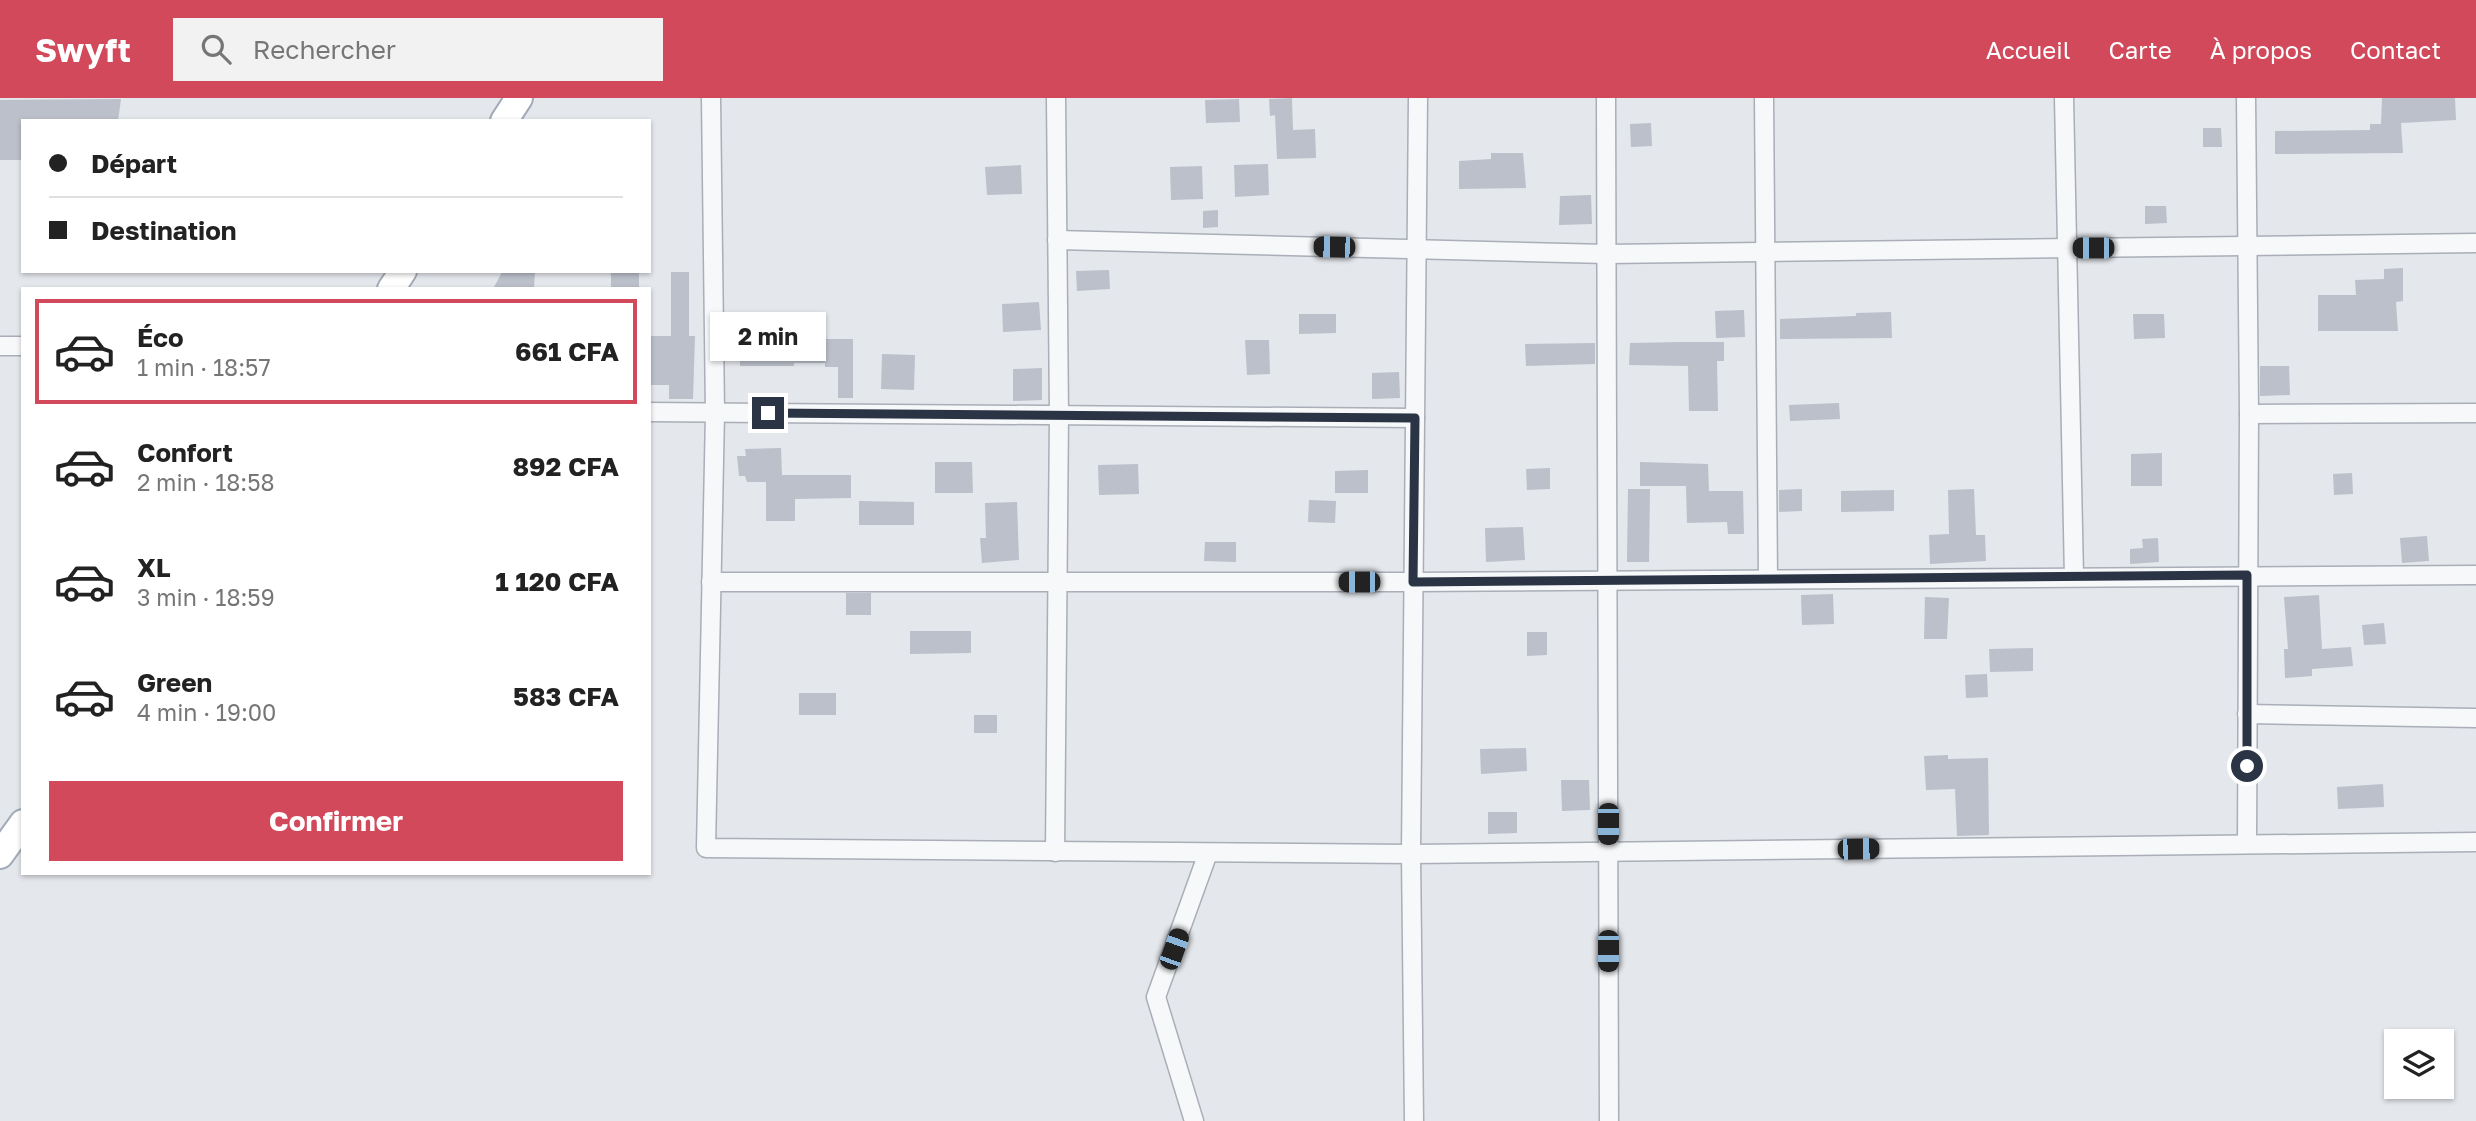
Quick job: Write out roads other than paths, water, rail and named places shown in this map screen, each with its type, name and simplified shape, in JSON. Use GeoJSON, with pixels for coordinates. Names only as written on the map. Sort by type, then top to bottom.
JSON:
{"type":"FeatureCollection","features":[{"type":"Feature","properties":{"kind":"main road"},"geometry":{"type":"LineString","coordinates":[[505,119],[519,98]]}},
{"type":"Feature","properties":{"kind":"main road"},"geometry":{"type":"LineString","coordinates":[[0,855],[21,826]]}},
{"type":"Feature","properties":{"kind":"street"},"geometry":{"type":"LineString","coordinates":[[711,98],[715,413],[706,848],[1411,854],[2476,842]]}},
{"type":"Feature","properties":{"kind":"street"},"geometry":{"type":"LineString","coordinates":[[1055,852],[1059,415],[1056,98]]}},
{"type":"Feature","properties":{"kind":"street"},"geometry":{"type":"LineString","coordinates":[[1414,1121],[1411,854],[1418,98]]}},
{"type":"Feature","properties":{"kind":"street"},"geometry":{"type":"LineString","coordinates":[[1606,98],[1609,1121]]}},
{"type":"Feature","properties":{"kind":"street"},"geometry":{"type":"LineString","coordinates":[[1765,98],[1768,579]]}},
{"type":"Feature","properties":{"kind":"street"},"geometry":{"type":"LineString","coordinates":[[2064,98],[2074,577]]}},
{"type":"Feature","properties":{"kind":"street"},"geometry":{"type":"LineString","coordinates":[[2246,98],[2249,414],[2247,844]]}},
{"type":"Feature","properties":{"kind":"street"},"geometry":{"type":"LineString","coordinates":[[1057,240],[1606,254],[2476,243]]}},
{"type":"Feature","properties":{"kind":"street"},"geometry":{"type":"LineString","coordinates":[[0,346],[21,346]]}},
{"type":"Feature","properties":{"kind":"street"},"geometry":{"type":"LineString","coordinates":[[651,412],[1415,418]]}},
{"type":"Feature","properties":{"kind":"street"},"geometry":{"type":"LineString","coordinates":[[2249,414],[2476,413]]}},
{"type":"Feature","properties":{"kind":"street"},"geometry":{"type":"LineString","coordinates":[[711,582],[1413,582],[2476,575]]}},
{"type":"Feature","properties":{"kind":"street"},"geometry":{"type":"LineString","coordinates":[[2247,715],[2476,718]]}},
{"type":"Feature","properties":{"kind":"street"},"geometry":{"type":"LineString","coordinates":[[1194,1121],[1156,997],[1208,853]]}}]}
